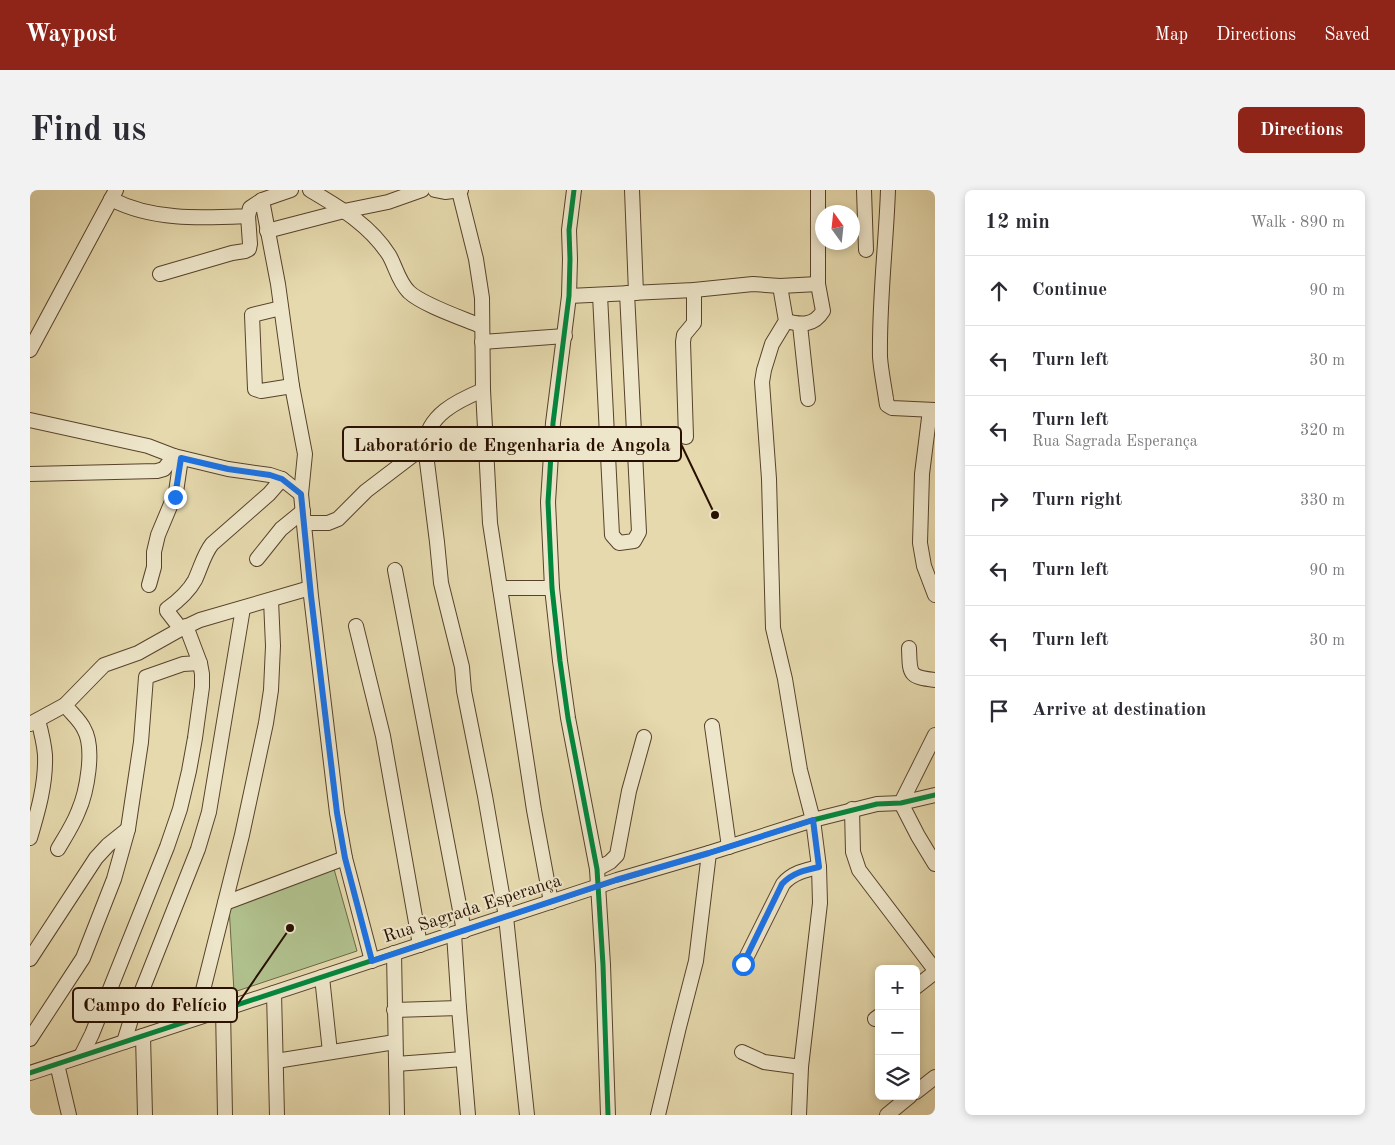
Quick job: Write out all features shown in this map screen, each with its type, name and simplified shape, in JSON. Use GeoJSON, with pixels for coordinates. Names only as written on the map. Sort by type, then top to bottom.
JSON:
{"type":"FeatureCollection","features":[{"type":"Feature","properties":{"kind":"street"},"geometry":{"type":"LineString","coordinates":[[160,274],[232,253],[246,251],[250,244],[248,216],[250,208],[262,200],[291,190]]}},
{"type":"Feature","properties":{"kind":"street"},"geometry":{"type":"LineString","coordinates":[[310,190],[358,220],[375,236],[389,256],[402,284],[410,293],[436,307],[481,326]]}},
{"type":"Feature","properties":{"kind":"street"},"geometry":{"type":"LineString","coordinates":[[267,231],[344,211],[388,202],[422,190]]}},
{"type":"Feature","properties":{"kind":"street"},"geometry":{"type":"LineString","coordinates":[[435,190],[460,191],[480,277],[483,390],[490,523],[534,810],[551,902]]}},
{"type":"Feature","properties":{"kind":"street"},"geometry":{"type":"LineString","coordinates":[[574,190],[569,230],[569,296],[550,463],[548,502],[552,588],[568,718],[597,869],[604,965],[608,1115]]}},
{"type":"Feature","properties":{"kind":"street"},"geometry":{"type":"LineString","coordinates":[[600,295],[612,535],[619,543],[634,541],[639,532],[631,293],[632,190]]}},
{"type":"Feature","properties":{"kind":"street"},"geometry":{"type":"LineString","coordinates":[[786,321],[800,325],[815,321],[823,311],[818,284],[818,190]]}},
{"type":"Feature","properties":{"kind":"street"},"geometry":{"type":"LineString","coordinates":[[864,190],[866,250]]}},
{"type":"Feature","properties":{"kind":"street"},"geometry":{"type":"LineString","coordinates":[[888,190],[880,360],[887,405],[892,408],[932,410],[922,474],[920,536],[922,555],[931,571],[935,595]]}},
{"type":"Feature","properties":{"kind":"street"},"geometry":{"type":"LineString","coordinates":[[30,350],[35,332],[114,194],[126,206],[153,214],[220,218],[248,216]]}},
{"type":"Feature","properties":{"kind":"street"},"geometry":{"type":"LineString","coordinates":[[262,200],[278,284],[280,308],[304,454],[301,494],[310,588],[337,813],[345,858],[372,961]]}},
{"type":"Feature","properties":{"kind":"street"},"geometry":{"type":"LineString","coordinates":[[569,296],[694,290],[753,284],[780,286],[818,284]]}},
{"type":"Feature","properties":{"kind":"street"},"geometry":{"type":"LineString","coordinates":[[780,286],[786,321],[772,344],[762,382],[769,479],[773,628],[785,679],[800,770],[813,820],[819,867],[820,903],[801,1068],[799,1115]]}},
{"type":"Feature","properties":{"kind":"street"},"geometry":{"type":"LineString","coordinates":[[686,436],[683,342],[684,335],[694,323],[694,290]]}},
{"type":"Feature","properties":{"kind":"street"},"geometry":{"type":"LineString","coordinates":[[280,308],[252,315],[255,389],[260,391],[292,386]]}},
{"type":"Feature","properties":{"kind":"street"},"geometry":{"type":"LineString","coordinates":[[800,325],[808,399]]}},
{"type":"Feature","properties":{"kind":"street"},"geometry":{"type":"LineString","coordinates":[[482,342],[565,336]]}},
{"type":"Feature","properties":{"kind":"street"},"geometry":{"type":"LineString","coordinates":[[483,390],[447,408],[437,418],[426,436],[425,446],[441,582],[459,652],[464,691],[506,917],[527,1115]]}},
{"type":"Feature","properties":{"kind":"street"},"geometry":{"type":"LineString","coordinates":[[30,420],[148,446],[177,457],[228,469],[270,475],[282,479],[301,494]]}},
{"type":"Feature","properties":{"kind":"street"},"geometry":{"type":"LineString","coordinates":[[257,559],[281,529],[304,517],[328,523],[338,519],[366,491],[425,446]]}},
{"type":"Feature","properties":{"kind":"street"},"geometry":{"type":"LineString","coordinates":[[30,474],[156,471],[164,469],[177,457]]}},
{"type":"Feature","properties":{"kind":"street"},"geometry":{"type":"LineString","coordinates":[[149,585],[154,568],[154,552],[158,535],[176,492],[177,457]]}},
{"type":"Feature","properties":{"kind":"street"},"geometry":{"type":"LineString","coordinates":[[82,1056],[167,847],[180,809],[196,738],[202,688],[200,663],[184,627],[167,609],[186,592],[194,581],[212,544],[269,494],[282,479]]}},
{"type":"Feature","properties":{"kind":"street"},"geometry":{"type":"LineString","coordinates":[[395,570],[459,932],[459,1008],[468,1115]]}},
{"type":"Feature","properties":{"kind":"street"},"geometry":{"type":"LineString","coordinates":[[30,838],[42,798],[45,756],[34,722],[64,705],[104,665],[138,653],[200,620],[310,588]]}},
{"type":"Feature","properties":{"kind":"street"},"geometry":{"type":"LineString","coordinates":[[500,588],[552,588]]}},
{"type":"Feature","properties":{"kind":"street"},"geometry":{"type":"LineString","coordinates":[[196,1018],[257,771],[266,723],[271,690],[274,646],[271,600]]}},
{"type":"Feature","properties":{"kind":"street"},"geometry":{"type":"LineString","coordinates":[[124,1042],[133,1013],[198,849],[210,812],[243,608]]}},
{"type":"Feature","properties":{"kind":"street"},"geometry":{"type":"LineString","coordinates":[[356,626],[382,736],[420,945]]}},
{"type":"Feature","properties":{"kind":"street"},"geometry":{"type":"LineString","coordinates":[[909,648],[910,668],[913,674],[917,678],[935,680]]}},
{"type":"Feature","properties":{"kind":"street"},"geometry":{"type":"LineString","coordinates":[[30,1039],[83,958],[114,879],[128,829],[141,742],[146,678],[183,664],[200,663]]}},
{"type":"Feature","properties":{"kind":"street"},"geometry":{"type":"LineString","coordinates":[[58,849],[78,812],[85,787],[90,749],[84,728],[64,705]]}},
{"type":"Feature","properties":{"kind":"street"},"geometry":{"type":"LineString","coordinates":[[712,726],[729,846]]}},
{"type":"Feature","properties":{"kind":"street"},"geometry":{"type":"LineString","coordinates":[[935,736],[901,803],[935,864]]}},
{"type":"Feature","properties":{"kind":"street"},"geometry":{"type":"LineString","coordinates":[[597,869],[610,862],[617,855],[628,791],[644,737]]}},
{"type":"Feature","properties":{"kind":"street","name":"Rua Sagrada Esperança"},"geometry":{"type":"LineString","coordinates":[[30,1073],[616,880],[852,809],[877,804],[901,803],[935,795]]}},
{"type":"Feature","properties":{"kind":"street"},"geometry":{"type":"LineString","coordinates":[[852,809],[853,852],[859,870],[935,971],[920,984]]}},
{"type":"Feature","properties":{"kind":"street"},"geometry":{"type":"LineString","coordinates":[[30,960],[96,858],[108,845],[128,829]]}},
{"type":"Feature","properties":{"kind":"street"},"geometry":{"type":"LineString","coordinates":[[658,1115],[696,961],[709,853]]}},
{"type":"Feature","properties":{"kind":"street"},"geometry":{"type":"LineString","coordinates":[[225,904],[345,858]]}},
{"type":"Feature","properties":{"kind":"street"},"geometry":{"type":"LineString","coordinates":[[743,964],[782,884],[788,878],[804,870],[819,867]]}},
{"type":"Feature","properties":{"kind":"street"},"geometry":{"type":"LineString","coordinates":[[394,953],[396,1115]]}},
{"type":"Feature","properties":{"kind":"street"},"geometry":{"type":"LineString","coordinates":[[322,977],[330,1052]]}},
{"type":"Feature","properties":{"kind":"street"},"geometry":{"type":"LineString","coordinates":[[274,993],[277,1115]]}},
{"type":"Feature","properties":{"kind":"street"},"geometry":{"type":"LineString","coordinates":[[394,1010],[459,1008]]}},
{"type":"Feature","properties":{"kind":"street"},"geometry":{"type":"LineString","coordinates":[[223,1009],[225,1115]]}},
{"type":"Feature","properties":{"kind":"street"},"geometry":{"type":"LineString","coordinates":[[143,1036],[145,1115]]}},
{"type":"Feature","properties":{"kind":"street"},"geometry":{"type":"LineString","coordinates":[[276,1061],[395,1042]]}},
{"type":"Feature","properties":{"kind":"street"},"geometry":{"type":"LineString","coordinates":[[742,1052],[764,1062],[801,1068]]}},
{"type":"Feature","properties":{"kind":"street"},"geometry":{"type":"LineString","coordinates":[[396,1064],[463,1059]]}},
{"type":"Feature","properties":{"kind":"street"},"geometry":{"type":"LineString","coordinates":[[57,1064],[69,1115]]}},
{"type":"Feature","properties":{"kind":"street"},"geometry":{"type":"LineString","coordinates":[[920,1089],[935,1077]]}},
{"type":"Feature","properties":{"kind":"street"},"geometry":{"type":"LineString","coordinates":[[887,1115],[905,1100]]}},
{"type":"Feature","properties":{"kind":"green space"},"geometry":{"type":"Polygon","coordinates":[[[334,869],[357,951],[234,992],[229,906],[334,869]]]}},
{"type":"Feature","properties":{"kind":"cycle path"},"geometry":{"type":"LineString","coordinates":[[574,190],[569,230],[569,296],[553,423],[548,502],[552,588],[560,661],[568,718],[597,869],[603,965],[608,1115]]}},
{"type":"Feature","properties":{"kind":"cycle path"},"geometry":{"type":"LineString","coordinates":[[30,1073],[617,880],[813,820],[877,804],[901,803],[935,795]]}},
{"type":"Feature","properties":{"kind":"place","name":"Laboratório de Engenharia de Angola"},"geometry":{"type":"Point","coordinates":[715,515]}},
{"type":"Feature","properties":{"kind":"place","name":"Campo do Felício"},"geometry":{"type":"Point","coordinates":[290,928]}},
{"type":"Feature","properties":{"kind":"route"},"geometry":{"type":"LineString","coordinates":[[175,497],[181,458],[228,469],[270,475],[282,479],[301,494],[311,596],[337,813],[345,858],[372,961],[616,880],[813,820],[819,867],[804,870],[788,878],[782,884],[743,964]]}}]}
